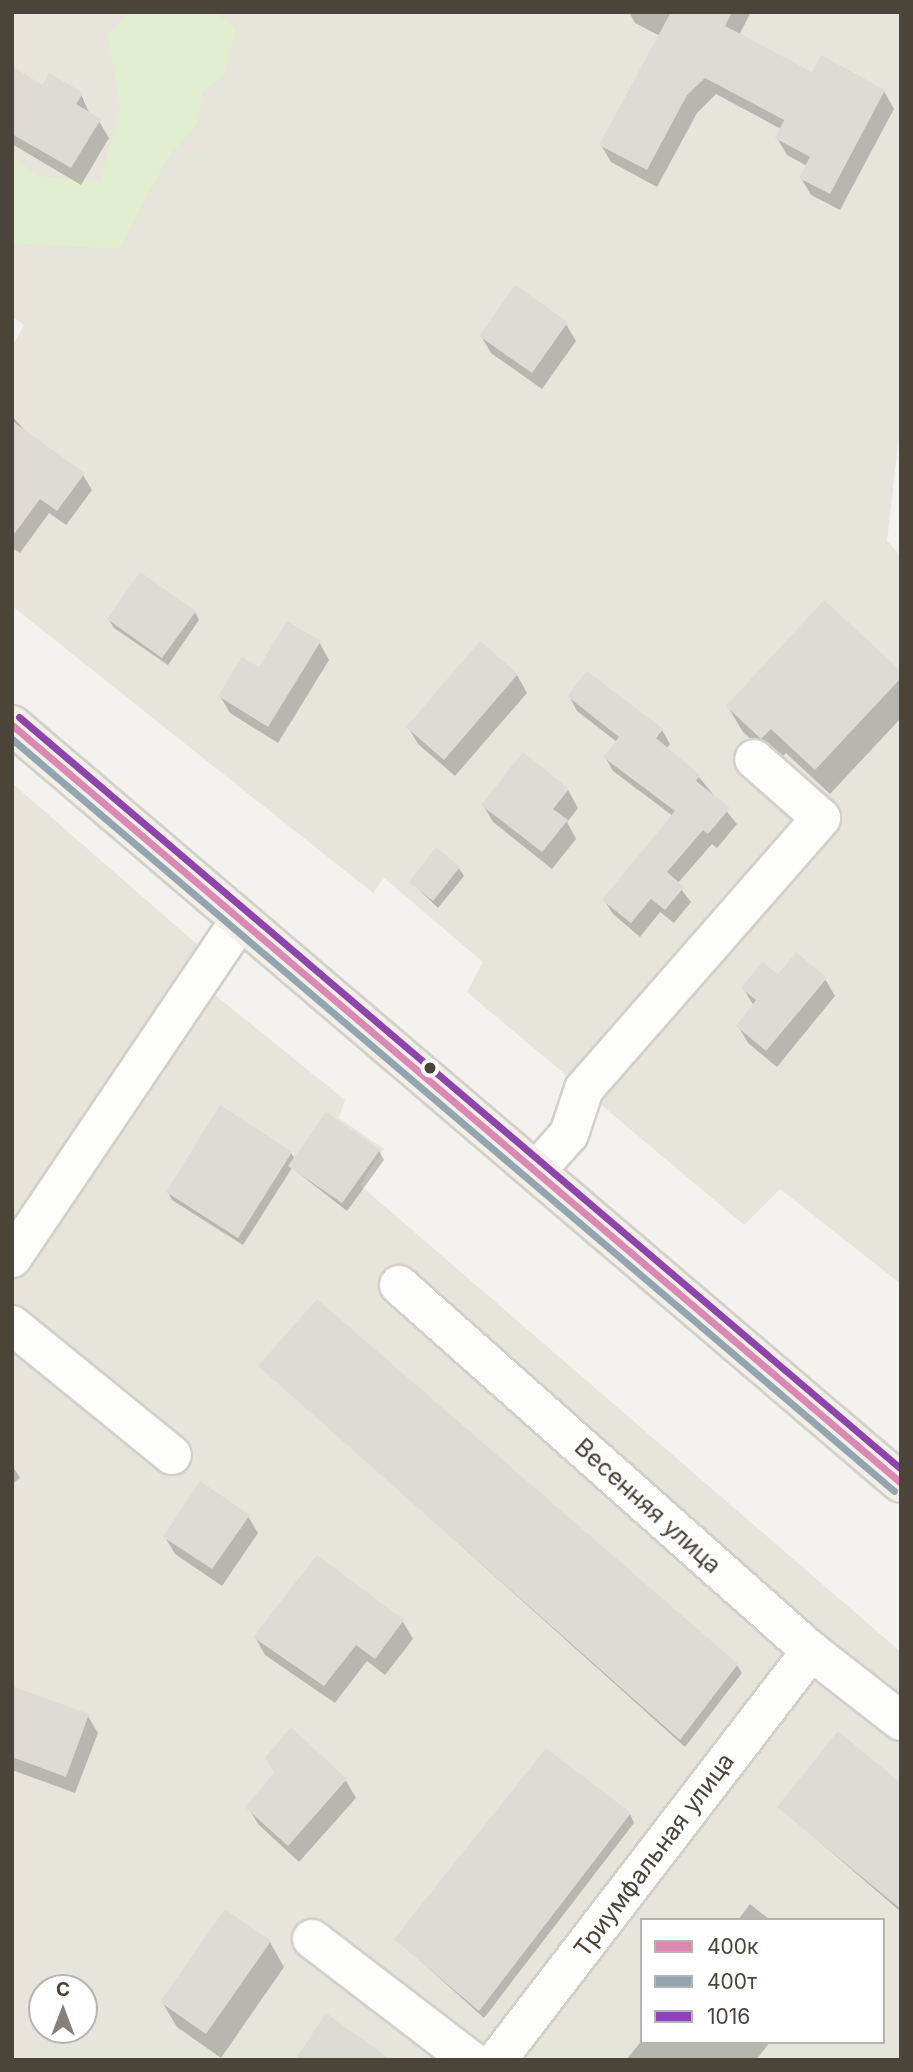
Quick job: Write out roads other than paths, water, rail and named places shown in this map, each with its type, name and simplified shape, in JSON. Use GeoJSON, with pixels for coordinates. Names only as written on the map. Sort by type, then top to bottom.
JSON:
{"type":"FeatureCollection","features":[{"type":"Feature","properties":{"kind":"main road"},"geometry":{"type":"LineString","coordinates":[[12,725],[901,1483]]}},
{"type":"Feature","properties":{"kind":"street"},"geometry":{"type":"LineString","coordinates":[[537,1170],[569,1134],[584,1089],[821,818],[754,759]]}},
{"type":"Feature","properties":{"kind":"street"},"geometry":{"type":"LineString","coordinates":[[12,1258],[240,920]]}},
{"type":"Feature","properties":{"kind":"street","name":"Весенняя улица"},"geometry":{"type":"LineString","coordinates":[[399,1285],[811,1651],[901,1721]]}},
{"type":"Feature","properties":{"kind":"street"},"geometry":{"type":"LineString","coordinates":[[12,1325],[172,1454]]}},
{"type":"Feature","properties":{"kind":"street","name":"Триумфальная улица"},"geometry":{"type":"LineString","coordinates":[[497,2060],[811,1651]]}},
{"type":"Feature","properties":{"kind":"street"},"geometry":{"type":"LineString","coordinates":[[312,1939],[470,2060]]}}]}
